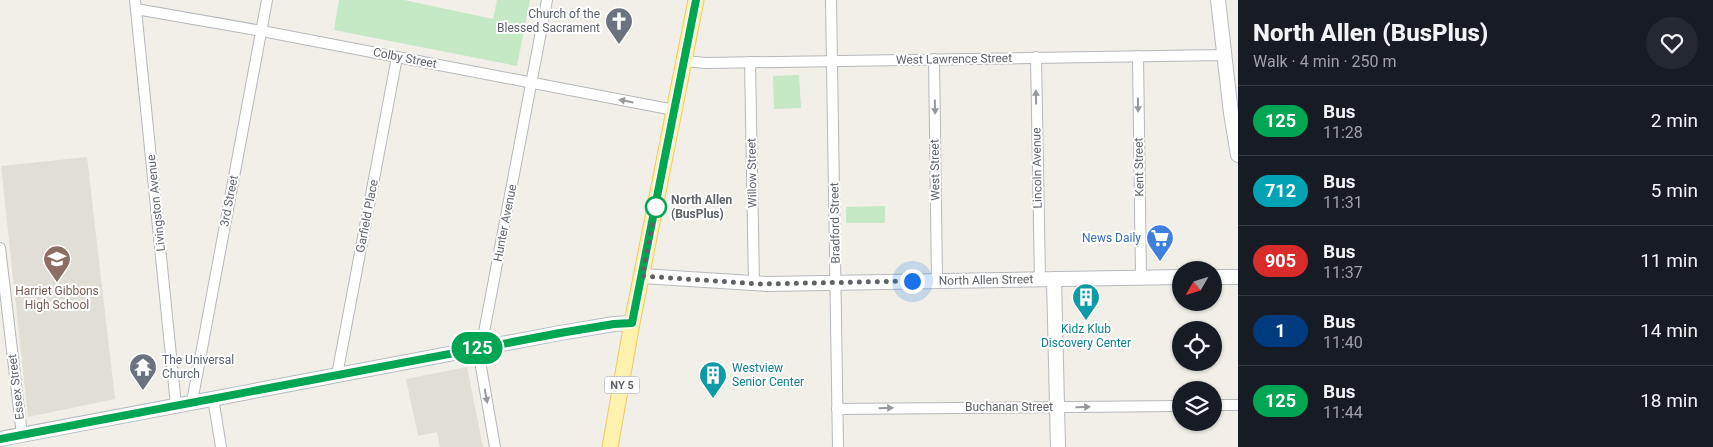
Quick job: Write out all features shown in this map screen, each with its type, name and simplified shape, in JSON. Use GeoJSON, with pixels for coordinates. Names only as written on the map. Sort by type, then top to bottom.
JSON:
{"type":"FeatureCollection","features":[{"type":"Feature","properties":{"kind":"main road","name":"NY 5"},"geometry":{"type":"LineString","coordinates":[[610,447],[632,323],[696,0]]}},
{"type":"Feature","properties":{"kind":"street","name":"3rd Street"},"geometry":{"type":"LineString","coordinates":[[192,402],[267,0]]}},
{"type":"Feature","properties":{"kind":"street","name":"Hunter Avenue"},"geometry":{"type":"LineString","coordinates":[[495,447],[481,367],[481,348],[548,0]]}},
{"type":"Feature","properties":{"kind":"street","name":"Bradford Street"},"geometry":{"type":"LineString","coordinates":[[831,0],[838,447]]}},
{"type":"Feature","properties":{"kind":"street"},"geometry":{"type":"LineString","coordinates":[[1218,0],[1238,154]]}},
{"type":"Feature","properties":{"kind":"street","name":"Colby Street"},"geometry":{"type":"LineString","coordinates":[[136,4],[262,31],[674,110]]}},
{"type":"Feature","properties":{"kind":"street","name":"Livingston Avenue"},"geometry":{"type":"LineString","coordinates":[[136,4],[176,405]]}},
{"type":"Feature","properties":{"kind":"street","name":"West Lawrence Street"},"geometry":{"type":"LineString","coordinates":[[684,61],[706,63],[1224,55]]}},
{"type":"Feature","properties":{"kind":"street","name":"Kent Street"},"geometry":{"type":"LineString","coordinates":[[1138,56],[1141,278]]}},
{"type":"Feature","properties":{"kind":"street","name":"Garfield Place"},"geometry":{"type":"LineString","coordinates":[[337,375],[398,57]]}},
{"type":"Feature","properties":{"kind":"street","name":"Lincoln Avenue"},"geometry":{"type":"LineString","coordinates":[[1036,57],[1040,280]]}},
{"type":"Feature","properties":{"kind":"street","name":"West Street"},"geometry":{"type":"LineString","coordinates":[[934,59],[937,281]]}},
{"type":"Feature","properties":{"kind":"street","name":"Willow Street"},"geometry":{"type":"LineString","coordinates":[[750,62],[754,283]]}},
{"type":"Feature","properties":{"kind":"street","name":"Essex Street"},"geometry":{"type":"LineString","coordinates":[[0,248],[22,435]]}},
{"type":"Feature","properties":{"kind":"street","name":"North Allen Street"},"geometry":{"type":"LineString","coordinates":[[642,276],[754,283],[1172,277]]}},
{"type":"Feature","properties":{"kind":"street"},"geometry":{"type":"LineString","coordinates":[[1222,277],[1238,276]]}},
{"type":"Feature","properties":{"kind":"street"},"geometry":{"type":"LineString","coordinates":[[1054,279],[1058,447]]}},
{"type":"Feature","properties":{"kind":"street"},"geometry":{"type":"LineString","coordinates":[[0,439],[481,348],[614,324],[632,323]]}},
{"type":"Feature","properties":{"kind":"street"},"geometry":{"type":"LineString","coordinates":[[213,398],[221,447]]}},
{"type":"Feature","properties":{"kind":"street"},"geometry":{"type":"LineString","coordinates":[[1222,405],[1238,405]]}},
{"type":"Feature","properties":{"kind":"street","name":"Buchanan Street"},"geometry":{"type":"LineString","coordinates":[[837,409],[1172,406]]}},
{"type":"Feature","properties":{"kind":"shaded area","name":"Harriet Gibbons High School"},"geometry":{"type":"Polygon","coordinates":[[[87,157],[115,399],[28,417],[1,166],[87,157]]]}},
{"type":"Feature","properties":{"kind":"shaded area"},"geometry":{"type":"Polygon","coordinates":[[[467,367],[483,447],[440,447],[437,432],[418,436],[406,379],[467,367]]]}},
{"type":"Feature","properties":{"kind":"green space"},"geometry":{"type":"Polygon","coordinates":[[[339,0],[404,0],[493,19],[497,0],[530,0],[517,66],[334,30],[339,0]]]}},
{"type":"Feature","properties":{"kind":"green space"},"geometry":{"type":"Polygon","coordinates":[[[799,75],[801,108],[774,109],[773,76],[799,75]]]}},
{"type":"Feature","properties":{"kind":"green space"},"geometry":{"type":"Polygon","coordinates":[[[885,206],[885,223],[846,223],[846,207],[885,206]]]}},
{"type":"Feature","properties":{"kind":"bus line","name":"125"},"geometry":{"type":"LineString","coordinates":[[0,439],[560,333],[632,323],[696,0]]}},
{"type":"Feature","properties":{"kind":"place","name":"Church of the Blessed Sacrament"},"geometry":{"type":"Point","coordinates":[619,45]}},
{"type":"Feature","properties":{"kind":"place","name":"North Allen (BusPlus)"},"geometry":{"type":"Point","coordinates":[656,207]}},
{"type":"Feature","properties":{"kind":"place","name":"News Daily"},"geometry":{"type":"Point","coordinates":[1160,262]}},
{"type":"Feature","properties":{"kind":"place","name":"Harriet Gibbons High School"},"geometry":{"type":"Point","coordinates":[57,283]}},
{"type":"Feature","properties":{"kind":"place","name":"Kidz Klub Discovery Center"},"geometry":{"type":"Point","coordinates":[1086,321]}},
{"type":"Feature","properties":{"kind":"place","name":"The Universal Church"},"geometry":{"type":"Point","coordinates":[143,391]}},
{"type":"Feature","properties":{"kind":"place","name":"Westview Senior Center"},"geometry":{"type":"Point","coordinates":[713,399]}},
{"type":"Feature","properties":{"kind":"route"},"geometry":{"type":"LineString","coordinates":[[656,207],[642,276],[760,284],[912,281]]}}]}
